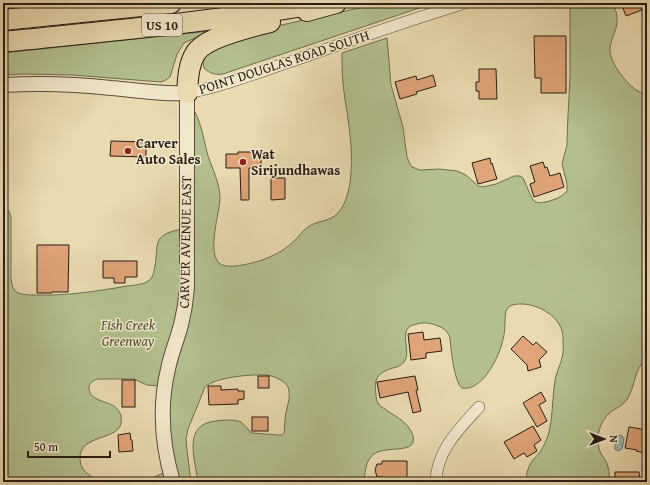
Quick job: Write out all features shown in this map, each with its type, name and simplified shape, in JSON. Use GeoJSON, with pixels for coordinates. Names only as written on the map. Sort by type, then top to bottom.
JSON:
{"type":"FeatureCollection","features":[{"type":"Feature","properties":{"kind":"highway","name":"US 10"},"geometry":{"type":"LineString","coordinates":[[3,20],[171,3]]}},
{"type":"Feature","properties":{"kind":"highway","name":"US 10"},"geometry":{"type":"LineString","coordinates":[[3,42],[212,20],[320,3]]}},
{"type":"Feature","properties":{"kind":"highway"},"geometry":{"type":"LineString","coordinates":[[187,93],[192,59],[199,48],[204,44],[253,26],[336,3]]}},
{"type":"Feature","properties":{"kind":"street","name":"POINT DOUGLAS ROAD SOUTH"},"geometry":{"type":"LineString","coordinates":[[3,85],[66,85],[105,87],[170,94],[187,93],[238,79],[324,49],[466,3]]}},
{"type":"Feature","properties":{"kind":"street","name":"CARVER AVENUE EAST"},"geometry":{"type":"LineString","coordinates":[[173,482],[167,462],[162,427],[164,390],[168,369],[182,324],[187,292],[187,93]]}},
{"type":"Feature","properties":{"kind":"street"},"geometry":{"type":"LineString","coordinates":[[436,482],[438,466],[448,444],[479,407]]}},
{"type":"Feature","properties":{"kind":"green space"},"geometry":{"type":"Polygon","coordinates":[[[3,3],[62,3],[3,9],[3,3]]]}},
{"type":"Feature","properties":{"kind":"green space"},"geometry":{"type":"Polygon","coordinates":[[[382,3],[434,3],[223,74],[213,74],[204,68],[203,62],[205,57],[217,47],[268,28],[382,3]]]}},
{"type":"Feature","properties":{"kind":"green space"},"geometry":{"type":"Polygon","coordinates":[[[570,3],[613,3],[616,12],[617,25],[610,47],[613,62],[620,74],[629,84],[639,92],[647,94],[647,358],[637,371],[627,400],[608,415],[603,421],[600,429],[598,444],[607,464],[609,482],[526,482],[527,472],[530,465],[541,450],[548,436],[556,375],[563,355],[563,337],[559,323],[548,313],[535,306],[516,304],[509,307],[506,311],[504,336],[494,363],[483,379],[469,388],[462,388],[459,385],[453,365],[450,338],[446,330],[435,325],[425,323],[410,326],[406,334],[407,352],[404,362],[399,366],[380,374],[376,380],[376,397],[378,403],[382,407],[399,418],[409,427],[412,433],[413,442],[411,446],[406,448],[380,451],[374,454],[367,464],[364,482],[198,482],[193,444],[198,429],[205,424],[235,420],[241,422],[252,433],[282,435],[284,433],[285,417],[289,400],[288,387],[276,378],[267,375],[260,375],[225,379],[205,387],[188,429],[186,439],[191,482],[178,482],[172,456],[168,404],[174,365],[195,112],[220,193],[214,249],[218,262],[222,265],[239,266],[275,255],[290,245],[308,227],[331,218],[338,213],[348,194],[351,168],[351,142],[343,82],[342,53],[387,38],[391,85],[403,127],[407,157],[412,167],[420,170],[439,169],[457,171],[466,175],[478,186],[483,187],[496,184],[514,176],[520,176],[523,178],[534,201],[538,203],[550,201],[558,198],[567,191],[567,184],[562,164],[567,145],[570,77],[570,3]]]}},
{"type":"Feature","properties":{"kind":"green space"},"geometry":{"type":"Polygon","coordinates":[[[210,31],[184,43],[177,54],[170,77],[161,82],[73,75],[3,75],[3,53],[210,31]]]}},
{"type":"Feature","properties":{"kind":"green space","name":"Fish Creek Greenway"},"geometry":{"type":"Polygon","coordinates":[[[3,206],[8,209],[11,218],[11,280],[16,292],[25,295],[71,294],[144,283],[153,275],[160,238],[182,229],[180,302],[159,386],[147,385],[134,379],[97,379],[89,385],[91,395],[98,400],[114,406],[119,411],[121,416],[121,424],[117,430],[89,443],[83,448],[80,455],[80,463],[83,469],[97,482],[3,482],[3,206]]]}},
{"type":"Feature","properties":{"kind":"green space"},"geometry":{"type":"Polygon","coordinates":[[[165,472],[167,482],[144,482],[165,472]]]}},
{"type":"Feature","properties":{"kind":"water"},"geometry":{"type":"Polygon","coordinates":[[[619,435],[624,439],[622,449],[618,451],[615,449],[615,446],[616,437],[619,435]]]}},
{"type":"Feature","properties":{"kind":"building"},"geometry":{"type":"Polygon","coordinates":[[[621,3],[639,3],[642,10],[626,16],[621,3]]]}},
{"type":"Feature","properties":{"kind":"building"},"geometry":{"type":"Polygon","coordinates":[[[534,36],[566,36],[566,93],[541,93],[541,78],[535,78],[534,36]]]}},
{"type":"Feature","properties":{"kind":"building"},"geometry":{"type":"Polygon","coordinates":[[[479,69],[496,69],[497,99],[479,99],[479,91],[476,91],[476,82],[479,82],[479,69]]]}},
{"type":"Feature","properties":{"kind":"building"},"geometry":{"type":"Polygon","coordinates":[[[433,75],[436,86],[400,99],[395,82],[416,76],[417,80],[433,75]]]}},
{"type":"Feature","properties":{"kind":"building","name":"Carver Auto Sales"},"geometry":{"type":"Polygon","coordinates":[[[111,141],[146,142],[146,157],[110,156],[111,141]]]}},
{"type":"Feature","properties":{"kind":"building","name":"Wat Sirijundhawas"},"geometry":{"type":"Polygon","coordinates":[[[238,152],[261,152],[261,168],[249,168],[249,200],[241,200],[240,168],[226,168],[226,154],[238,154],[238,152]]]}},
{"type":"Feature","properties":{"kind":"building"},"geometry":{"type":"Polygon","coordinates":[[[490,158],[497,179],[478,184],[472,163],[490,158]]]}},
{"type":"Feature","properties":{"kind":"building"},"geometry":{"type":"Polygon","coordinates":[[[543,162],[545,168],[547,167],[550,176],[560,173],[564,187],[534,197],[530,184],[535,182],[530,166],[543,162]]]}},
{"type":"Feature","properties":{"kind":"building"},"geometry":{"type":"Polygon","coordinates":[[[271,178],[285,178],[285,199],[271,200],[271,178]]]}},
{"type":"Feature","properties":{"kind":"building"},"geometry":{"type":"Polygon","coordinates":[[[37,245],[69,245],[68,292],[37,293],[37,245]]]}},
{"type":"Feature","properties":{"kind":"building"},"geometry":{"type":"Polygon","coordinates":[[[103,261],[137,261],[137,277],[125,277],[125,283],[114,283],[114,278],[103,278],[103,261]]]}},
{"type":"Feature","properties":{"kind":"building"},"geometry":{"type":"Polygon","coordinates":[[[423,332],[424,340],[440,338],[442,351],[426,353],[426,358],[411,360],[408,334],[423,332]]]}},
{"type":"Feature","properties":{"kind":"building"},"geometry":{"type":"Polygon","coordinates":[[[523,336],[533,345],[536,342],[547,352],[539,360],[541,367],[528,371],[527,365],[511,349],[523,336]]]}},
{"type":"Feature","properties":{"kind":"building"},"geometry":{"type":"Polygon","coordinates":[[[258,376],[269,376],[269,388],[258,388],[258,376]]]}},
{"type":"Feature","properties":{"kind":"building"},"geometry":{"type":"Polygon","coordinates":[[[415,376],[418,390],[416,390],[421,411],[413,413],[408,392],[380,398],[377,382],[415,376]]]}},
{"type":"Feature","properties":{"kind":"building"},"geometry":{"type":"Polygon","coordinates":[[[122,380],[135,380],[135,407],[122,407],[122,380]]]}},
{"type":"Feature","properties":{"kind":"building"},"geometry":{"type":"Polygon","coordinates":[[[208,386],[221,386],[221,390],[238,389],[238,391],[244,391],[244,399],[238,400],[238,404],[209,405],[208,386]]]}},
{"type":"Feature","properties":{"kind":"building"},"geometry":{"type":"Polygon","coordinates":[[[541,392],[546,401],[539,405],[547,421],[537,427],[523,403],[541,392]]]}},
{"type":"Feature","properties":{"kind":"building"},"geometry":{"type":"Polygon","coordinates":[[[252,417],[268,417],[268,431],[252,431],[252,417]]]}},
{"type":"Feature","properties":{"kind":"building"},"geometry":{"type":"Polygon","coordinates":[[[533,426],[541,440],[534,445],[537,451],[527,457],[524,453],[514,459],[504,442],[533,426]]]}},
{"type":"Feature","properties":{"kind":"building"},"geometry":{"type":"Polygon","coordinates":[[[629,427],[647,430],[645,453],[625,448],[629,427]]]}},
{"type":"Feature","properties":{"kind":"building"},"geometry":{"type":"Polygon","coordinates":[[[130,433],[133,451],[119,452],[118,435],[130,433]]]}},
{"type":"Feature","properties":{"kind":"building"},"geometry":{"type":"Polygon","coordinates":[[[382,461],[407,461],[407,479],[403,479],[403,482],[383,482],[383,477],[377,477],[375,470],[377,464],[382,464],[382,461]]]}},
{"type":"Feature","properties":{"kind":"building"},"geometry":{"type":"Polygon","coordinates":[[[615,472],[639,472],[640,482],[615,481],[615,472]]]}},
{"type":"Feature","properties":{"kind":"place","name":"Carver Auto Sales"},"geometry":{"type":"Point","coordinates":[128,151]}},
{"type":"Feature","properties":{"kind":"place","name":"Wat Sirijundhawas"},"geometry":{"type":"Point","coordinates":[243,162]}}]}
